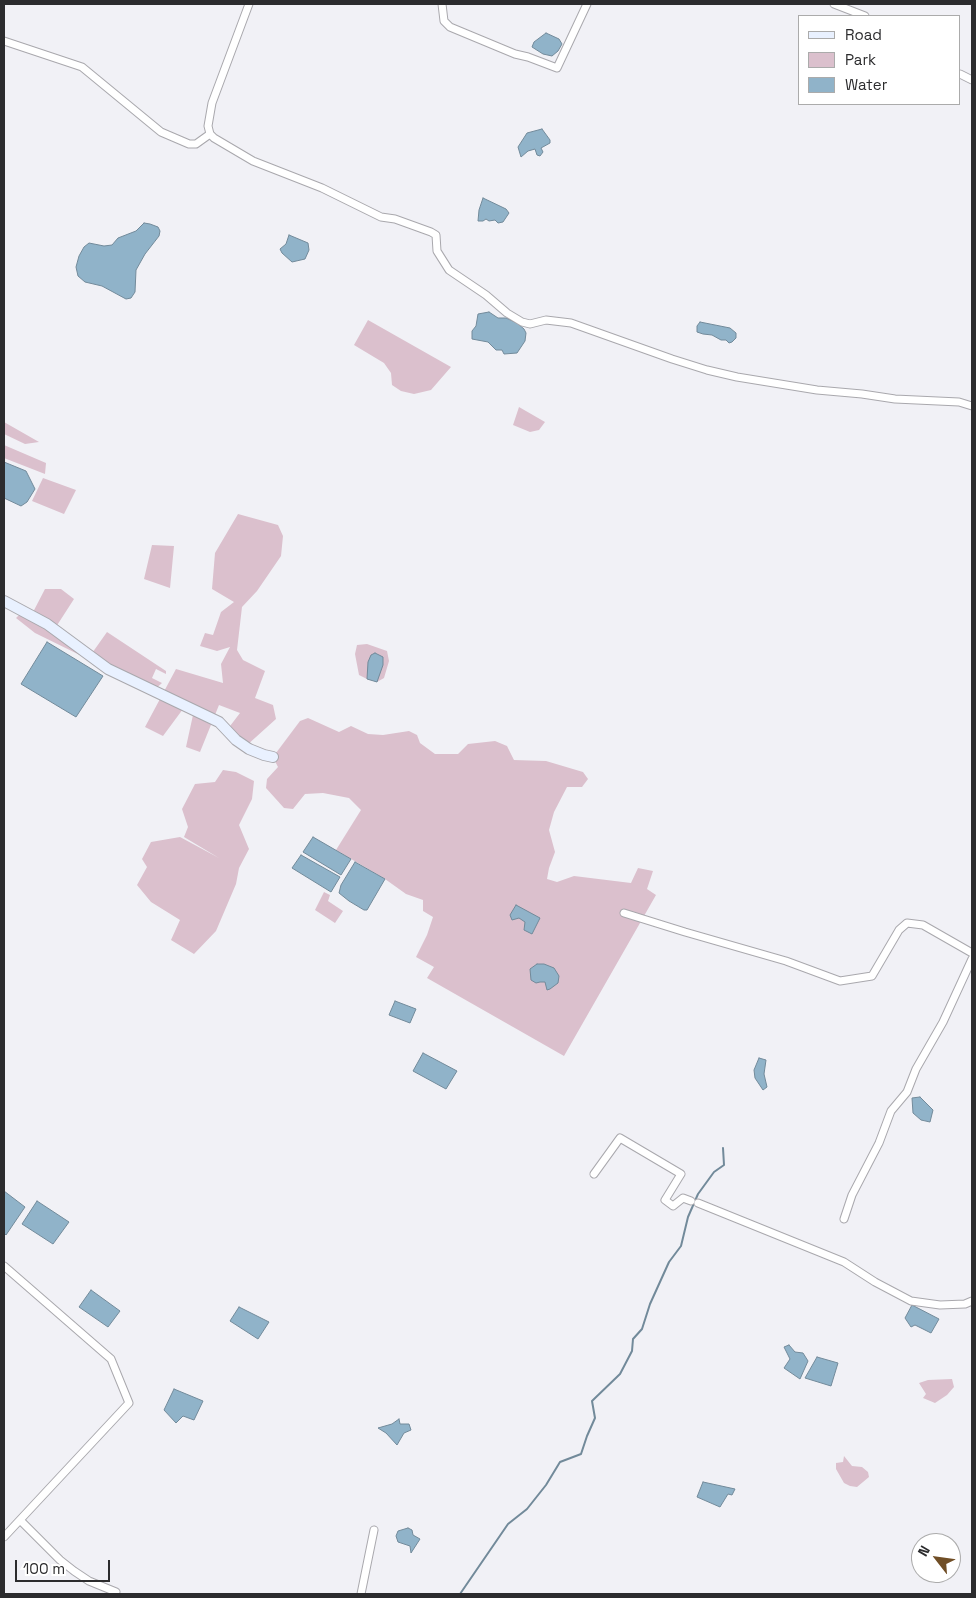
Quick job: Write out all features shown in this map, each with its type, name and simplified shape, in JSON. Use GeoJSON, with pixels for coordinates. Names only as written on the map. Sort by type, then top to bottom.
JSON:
{"type":"FeatureCollection","features":[{"type":"Feature","properties":{"kind":"street"},"geometry":{"type":"LineString","coordinates":[[248,4],[212,103],[208,126],[210,134],[253,161],[336,194],[381,217],[395,219],[436,235],[437,251],[449,270],[522,322],[530,324],[546,320],[571,323],[707,370],[737,377],[817,390],[895,399],[959,402],[972,406]]}},
{"type":"Feature","properties":{"kind":"street"},"geometry":{"type":"LineString","coordinates":[[442,4],[444,21],[450,27],[515,54],[557,68],[587,4]]}},
{"type":"Feature","properties":{"kind":"street"},"geometry":{"type":"LineString","coordinates":[[834,4],[862,15]]}},
{"type":"Feature","properties":{"kind":"street"},"geometry":{"type":"LineString","coordinates":[[4,41],[82,67],[162,132],[189,144],[196,144],[210,134]]}},
{"type":"Feature","properties":{"kind":"street"},"geometry":{"type":"LineString","coordinates":[[4,600],[47,624],[108,669],[219,722],[236,740],[248,749],[273,757]]}},
{"type":"Feature","properties":{"kind":"street"},"geometry":{"type":"LineString","coordinates":[[624,913],[786,961],[840,981],[872,976],[899,930],[908,922],[923,925],[972,953]]}},
{"type":"Feature","properties":{"kind":"street"},"geometry":{"type":"LineString","coordinates":[[844,1219],[852,1195],[879,1143],[891,1111],[907,1092],[916,1069],[943,1022],[972,959]]}},
{"type":"Feature","properties":{"kind":"street"},"geometry":{"type":"LineString","coordinates":[[594,1174],[620,1138],[681,1174],[665,1200],[673,1206],[683,1198],[695,1202],[844,1262],[875,1282],[911,1301],[940,1305],[965,1304],[972,1301]]}},
{"type":"Feature","properties":{"kind":"street"},"geometry":{"type":"LineString","coordinates":[[4,1266],[111,1359],[129,1404],[4,1537]]}},
{"type":"Feature","properties":{"kind":"street"},"geometry":{"type":"LineString","coordinates":[[20,1520],[60,1560],[74,1571],[89,1581],[116,1592]]}},
{"type":"Feature","properties":{"kind":"street"},"geometry":{"type":"LineString","coordinates":[[361,1594],[374,1530]]}},
{"type":"Feature","properties":{"kind":"green space"},"geometry":{"type":"Polygon","coordinates":[[[368,320],[451,367],[431,390],[414,394],[401,391],[392,385],[391,373],[384,363],[354,345],[368,320]]]}},
{"type":"Feature","properties":{"kind":"green space"},"geometry":{"type":"Polygon","coordinates":[[[519,407],[545,422],[539,430],[530,432],[513,425],[519,407]]]}},
{"type":"Feature","properties":{"kind":"green space"},"geometry":{"type":"Polygon","coordinates":[[[4,422],[39,442],[25,444],[4,434],[4,422]]]}},
{"type":"Feature","properties":{"kind":"green space"},"geometry":{"type":"Polygon","coordinates":[[[4,445],[46,463],[45,474],[4,458],[4,445]]]}},
{"type":"Feature","properties":{"kind":"green space"},"geometry":{"type":"Polygon","coordinates":[[[43,478],[76,490],[64,514],[32,501],[43,478]]]}},
{"type":"Feature","properties":{"kind":"green space"},"geometry":{"type":"Polygon","coordinates":[[[238,514],[278,525],[283,536],[281,556],[257,591],[242,607],[237,650],[243,660],[265,671],[255,698],[273,705],[276,719],[246,746],[227,730],[240,713],[219,705],[200,752],[186,747],[193,715],[183,709],[163,736],[145,727],[176,669],[223,683],[221,664],[230,647],[217,651],[200,646],[205,633],[213,635],[221,612],[234,602],[212,589],[215,553],[238,514]]]}},
{"type":"Feature","properties":{"kind":"green space"},"geometry":{"type":"Polygon","coordinates":[[[152,545],[174,546],[170,588],[144,579],[152,545]]]}},
{"type":"Feature","properties":{"kind":"green space"},"geometry":{"type":"Polygon","coordinates":[[[45,589],[61,589],[74,599],[54,630],[90,656],[107,632],[166,671],[166,674],[156,669],[152,678],[162,683],[153,691],[35,633],[16,618],[23,611],[31,616],[45,589]]]}},
{"type":"Feature","properties":{"kind":"green space"},"geometry":{"type":"Polygon","coordinates":[[[367,644],[387,651],[389,661],[384,678],[377,682],[359,675],[355,654],[357,645],[367,644]]]}},
{"type":"Feature","properties":{"kind":"green space"},"geometry":{"type":"Polygon","coordinates":[[[308,718],[339,732],[351,726],[368,734],[383,735],[409,731],[417,735],[420,743],[435,754],[458,754],[468,744],[495,741],[507,746],[514,760],[546,761],[583,772],[588,779],[582,787],[567,787],[554,812],[549,830],[555,852],[547,879],[557,882],[574,876],[631,883],[638,868],[653,871],[647,889],[656,895],[564,1056],[427,978],[434,967],[416,957],[427,935],[433,917],[423,911],[423,900],[406,894],[385,879],[336,850],[361,810],[349,798],[323,793],[305,794],[293,809],[284,808],[266,788],[267,779],[278,767],[273,757],[300,721],[308,718]]]}},
{"type":"Feature","properties":{"kind":"green space"},"geometry":{"type":"Polygon","coordinates":[[[223,770],[236,772],[254,781],[252,799],[239,825],[249,849],[239,868],[236,884],[216,931],[194,954],[171,940],[180,920],[151,902],[137,885],[147,867],[142,859],[151,842],[180,837],[219,858],[184,837],[188,827],[182,809],[195,784],[215,782],[223,770]]]}},
{"type":"Feature","properties":{"kind":"green space"},"geometry":{"type":"Polygon","coordinates":[[[324,892],[330,895],[328,901],[343,911],[335,923],[315,910],[324,892]]]}},
{"type":"Feature","properties":{"kind":"green space"},"geometry":{"type":"Polygon","coordinates":[[[952,1379],[954,1387],[947,1395],[935,1403],[923,1398],[926,1394],[919,1383],[928,1380],[952,1379]]]}},
{"type":"Feature","properties":{"kind":"green space"},"geometry":{"type":"Polygon","coordinates":[[[844,1456],[852,1466],[862,1467],[868,1472],[869,1477],[857,1487],[844,1483],[836,1469],[836,1463],[843,1462],[844,1456]]]}},
{"type":"Feature","properties":{"kind":"water"},"geometry":{"type":"Polygon","coordinates":[[[546,33],[559,39],[562,44],[552,56],[543,54],[532,47],[534,42],[546,33]]]}},
{"type":"Feature","properties":{"kind":"water"},"geometry":{"type":"Polygon","coordinates":[[[542,129],[550,143],[541,148],[543,152],[540,156],[537,155],[535,149],[528,151],[521,157],[518,147],[527,133],[542,129]]]}},
{"type":"Feature","properties":{"kind":"water"},"geometry":{"type":"Polygon","coordinates":[[[483,198],[506,209],[509,213],[503,222],[498,223],[495,220],[489,221],[486,219],[478,221],[483,198]]]}},
{"type":"Feature","properties":{"kind":"water"},"geometry":{"type":"Polygon","coordinates":[[[144,223],[158,227],[160,231],[159,236],[145,254],[136,270],[135,292],[131,298],[126,299],[102,286],[85,282],[78,276],[76,267],[84,247],[89,243],[104,246],[112,245],[118,238],[136,231],[144,223]]]}},
{"type":"Feature","properties":{"kind":"water"},"geometry":{"type":"Polygon","coordinates":[[[289,235],[308,243],[309,250],[305,259],[292,262],[282,253],[280,249],[286,244],[289,235]]]}},
{"type":"Feature","properties":{"kind":"water"},"geometry":{"type":"Polygon","coordinates":[[[489,312],[498,318],[506,318],[517,323],[524,329],[526,333],[525,341],[517,353],[504,354],[502,350],[496,350],[488,342],[472,339],[472,331],[476,326],[478,314],[489,312]]]}},
{"type":"Feature","properties":{"kind":"water"},"geometry":{"type":"Polygon","coordinates":[[[700,322],[730,328],[736,333],[736,338],[729,343],[712,335],[697,332],[697,326],[700,322]]]}},
{"type":"Feature","properties":{"kind":"water"},"geometry":{"type":"Polygon","coordinates":[[[4,462],[26,471],[35,489],[27,502],[21,506],[4,498],[4,462]]]}},
{"type":"Feature","properties":{"kind":"water"},"geometry":{"type":"Polygon","coordinates":[[[47,642],[103,676],[76,717],[21,684],[47,642]]]}},
{"type":"Feature","properties":{"kind":"water"},"geometry":{"type":"Polygon","coordinates":[[[375,653],[383,657],[383,665],[377,682],[367,679],[368,662],[371,655],[375,653]]]}},
{"type":"Feature","properties":{"kind":"water"},"geometry":{"type":"Polygon","coordinates":[[[313,837],[351,859],[341,875],[303,852],[313,837]]]}},
{"type":"Feature","properties":{"kind":"water"},"geometry":{"type":"Polygon","coordinates":[[[301,855],[340,877],[331,892],[292,868],[301,855]]]}},
{"type":"Feature","properties":{"kind":"water"},"geometry":{"type":"Polygon","coordinates":[[[355,862],[385,879],[367,910],[349,901],[339,893],[341,885],[355,862]]]}},
{"type":"Feature","properties":{"kind":"water"},"geometry":{"type":"Polygon","coordinates":[[[516,905],[540,918],[532,934],[524,930],[525,922],[519,918],[512,920],[510,915],[516,905]]]}},
{"type":"Feature","properties":{"kind":"water"},"geometry":{"type":"Polygon","coordinates":[[[537,964],[544,964],[554,968],[559,976],[558,983],[547,990],[545,982],[536,983],[531,980],[530,969],[537,964]]]}},
{"type":"Feature","properties":{"kind":"water"},"geometry":{"type":"Polygon","coordinates":[[[395,1001],[416,1009],[410,1023],[389,1015],[395,1001]]]}},
{"type":"Feature","properties":{"kind":"water"},"geometry":{"type":"Polygon","coordinates":[[[423,1053],[457,1071],[446,1089],[413,1071],[423,1053]]]}},
{"type":"Feature","properties":{"kind":"water"},"geometry":{"type":"Polygon","coordinates":[[[759,1058],[766,1060],[764,1074],[767,1087],[763,1090],[755,1078],[754,1070],[759,1058]]]}},
{"type":"Feature","properties":{"kind":"water"},"geometry":{"type":"Polygon","coordinates":[[[920,1097],[933,1110],[930,1122],[921,1120],[913,1113],[912,1098],[920,1097]]]}},
{"type":"Feature","properties":{"kind":"water"},"geometry":{"type":"Polygon","coordinates":[[[4,1191],[25,1207],[6,1235],[4,1233],[4,1191]]]}},
{"type":"Feature","properties":{"kind":"water"},"geometry":{"type":"Polygon","coordinates":[[[37,1201],[69,1222],[53,1244],[22,1224],[37,1201]]]}},
{"type":"Feature","properties":{"kind":"water"},"geometry":{"type":"Polygon","coordinates":[[[91,1290],[120,1311],[108,1327],[79,1307],[91,1290]]]}},
{"type":"Feature","properties":{"kind":"water"},"geometry":{"type":"Polygon","coordinates":[[[912,1305],[939,1319],[931,1333],[915,1325],[911,1327],[905,1318],[912,1305]]]}},
{"type":"Feature","properties":{"kind":"water"},"geometry":{"type":"Polygon","coordinates":[[[239,1307],[269,1322],[258,1339],[230,1321],[239,1307]]]}},
{"type":"Feature","properties":{"kind":"water"},"geometry":{"type":"Polygon","coordinates":[[[789,1345],[795,1352],[803,1353],[808,1361],[800,1379],[784,1368],[790,1359],[784,1347],[789,1345]]]}},
{"type":"Feature","properties":{"kind":"water"},"geometry":{"type":"Polygon","coordinates":[[[817,1357],[838,1363],[831,1386],[805,1378],[817,1357]]]}},
{"type":"Feature","properties":{"kind":"water"},"geometry":{"type":"Polygon","coordinates":[[[174,1389],[203,1401],[194,1420],[183,1416],[176,1423],[164,1410],[174,1389]]]}},
{"type":"Feature","properties":{"kind":"water"},"geometry":{"type":"Polygon","coordinates":[[[399,1419],[400,1424],[409,1424],[411,1430],[404,1433],[397,1445],[386,1433],[378,1428],[392,1424],[399,1419]]]}},
{"type":"Feature","properties":{"kind":"water"},"geometry":{"type":"Polygon","coordinates":[[[703,1482],[735,1489],[732,1495],[728,1494],[720,1507],[697,1497],[703,1482]]]}},
{"type":"Feature","properties":{"kind":"water"},"geometry":{"type":"Polygon","coordinates":[[[408,1528],[412,1530],[413,1535],[420,1539],[411,1553],[410,1546],[398,1542],[396,1536],[398,1531],[408,1528]]]}},
{"type":"Feature","properties":{"kind":"waterway"},"geometry":{"type":"LineString","coordinates":[[460,1594],[508,1524],[527,1509],[546,1485],[560,1462],[581,1454],[595,1418],[592,1401],[620,1374],[632,1351],[633,1339],[642,1329],[650,1304],[669,1262],[681,1246],[688,1217],[698,1194],[714,1172],[724,1165],[723,1148]]}}]}
